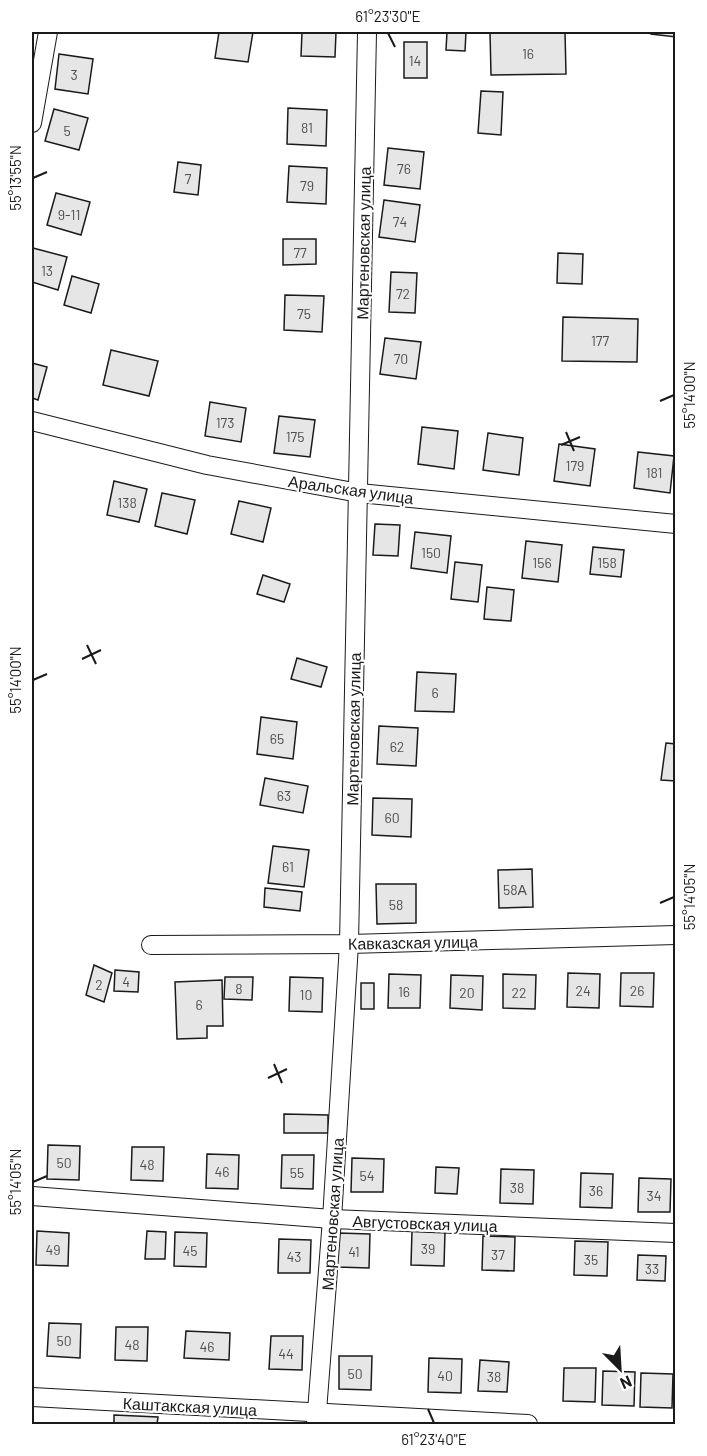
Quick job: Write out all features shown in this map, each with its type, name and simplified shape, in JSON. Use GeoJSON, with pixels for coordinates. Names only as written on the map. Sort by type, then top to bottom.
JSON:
{"type":"FeatureCollection","features":[{"type":"Feature","properties":{"kind":"street"},"geometry":{"type":"LineString","coordinates":[[32,123],[48,32]]}},
{"type":"Feature","properties":{"kind":"street","name":"Мартеновская улица"},"geometry":{"type":"LineString","coordinates":[[316,1419],[332,1219],[349,944],[367,32]]}},
{"type":"Feature","properties":{"kind":"street","name":"Аральская улица"},"geometry":{"type":"LineString","coordinates":[[32,420],[207,465],[359,493],[675,524]]}},
{"type":"Feature","properties":{"kind":"street","name":"Кавказская улица"},"geometry":{"type":"LineString","coordinates":[[151,945],[349,944],[675,936]]}},
{"type":"Feature","properties":{"kind":"street","name":"Августовская улица"},"geometry":{"type":"LineString","coordinates":[[32,1196],[332,1219],[675,1233]]}},
{"type":"Feature","properties":{"kind":"street","name":"Каштакская улица"},"geometry":{"type":"LineString","coordinates":[[32,1397],[316,1419],[528,1425]]}},
{"type":"Feature","properties":{"kind":"building"},"geometry":{"type":"Polygon","coordinates":[[[219,32],[253,32],[248,62],[215,58],[219,32]]]}},
{"type":"Feature","properties":{"kind":"building"},"geometry":{"type":"Polygon","coordinates":[[[302,32],[336,32],[335,57],[301,56],[302,32]]]}},
{"type":"Feature","properties":{"kind":"building"},"geometry":{"type":"Polygon","coordinates":[[[447,32],[466,32],[465,51],[446,50],[447,32]]]}},
{"type":"Feature","properties":{"kind":"building"},"geometry":{"type":"Polygon","coordinates":[[[490,32],[565,32],[566,74],[491,75],[490,32]]]}},
{"type":"Feature","properties":{"kind":"building"},"geometry":{"type":"Polygon","coordinates":[[[651,32],[676,32],[676,37],[651,34],[651,32]]]}},
{"type":"Feature","properties":{"kind":"building"},"geometry":{"type":"Polygon","coordinates":[[[404,42],[427,42],[427,78],[404,78],[404,42]]]}},
{"type":"Feature","properties":{"kind":"building"},"geometry":{"type":"Polygon","coordinates":[[[59,54],[93,59],[88,94],[55,89],[59,54]]]}},
{"type":"Feature","properties":{"kind":"building"},"geometry":{"type":"Polygon","coordinates":[[[481,91],[503,92],[501,135],[478,133],[481,91]]]}},
{"type":"Feature","properties":{"kind":"building"},"geometry":{"type":"Polygon","coordinates":[[[288,108],[327,110],[326,146],[287,144],[288,108]]]}},
{"type":"Feature","properties":{"kind":"building"},"geometry":{"type":"Polygon","coordinates":[[[54,109],[88,118],[79,150],[45,141],[54,109]]]}},
{"type":"Feature","properties":{"kind":"building"},"geometry":{"type":"Polygon","coordinates":[[[388,148],[424,152],[420,189],[384,185],[388,148]]]}},
{"type":"Feature","properties":{"kind":"building"},"geometry":{"type":"Polygon","coordinates":[[[178,162],[201,165],[198,195],[174,192],[178,162]]]}},
{"type":"Feature","properties":{"kind":"building"},"geometry":{"type":"Polygon","coordinates":[[[289,166],[327,168],[326,204],[287,202],[289,166]]]}},
{"type":"Feature","properties":{"kind":"building"},"geometry":{"type":"Polygon","coordinates":[[[56,193],[90,202],[81,235],[47,225],[56,193]]]}},
{"type":"Feature","properties":{"kind":"building"},"geometry":{"type":"Polygon","coordinates":[[[384,200],[420,205],[415,242],[379,237],[384,200]]]}},
{"type":"Feature","properties":{"kind":"building"},"geometry":{"type":"Polygon","coordinates":[[[283,239],[316,239],[316,264],[283,265],[283,239]]]}},
{"type":"Feature","properties":{"kind":"building"},"geometry":{"type":"Polygon","coordinates":[[[33,248],[67,257],[58,290],[32,282],[33,248]]]}},
{"type":"Feature","properties":{"kind":"building"},"geometry":{"type":"Polygon","coordinates":[[[558,253],[583,254],[582,284],[557,283],[558,253]]]}},
{"type":"Feature","properties":{"kind":"building"},"geometry":{"type":"Polygon","coordinates":[[[391,272],[417,273],[415,313],[389,312],[391,272]]]}},
{"type":"Feature","properties":{"kind":"building"},"geometry":{"type":"Polygon","coordinates":[[[72,276],[99,284],[91,313],[64,305],[72,276]]]}},
{"type":"Feature","properties":{"kind":"building"},"geometry":{"type":"Polygon","coordinates":[[[285,295],[324,296],[322,332],[284,330],[285,295]]]}},
{"type":"Feature","properties":{"kind":"building"},"geometry":{"type":"Polygon","coordinates":[[[563,317],[638,319],[637,362],[562,361],[563,317]]]}},
{"type":"Feature","properties":{"kind":"building"},"geometry":{"type":"Polygon","coordinates":[[[385,338],[421,342],[416,379],[380,374],[385,338]]]}},
{"type":"Feature","properties":{"kind":"building"},"geometry":{"type":"Polygon","coordinates":[[[111,350],[158,361],[149,396],[103,385],[111,350]]]}},
{"type":"Feature","properties":{"kind":"building"},"geometry":{"type":"Polygon","coordinates":[[[32,363],[47,367],[38,400],[32,398],[32,363]]]}},
{"type":"Feature","properties":{"kind":"building"},"geometry":{"type":"Polygon","coordinates":[[[210,402],[246,408],[241,442],[205,436],[210,402]]]}},
{"type":"Feature","properties":{"kind":"building"},"geometry":{"type":"Polygon","coordinates":[[[279,416],[315,420],[310,457],[274,453],[279,416]]]}},
{"type":"Feature","properties":{"kind":"building"},"geometry":{"type":"Polygon","coordinates":[[[422,427],[458,431],[454,469],[418,464],[422,427]]]}},
{"type":"Feature","properties":{"kind":"building"},"geometry":{"type":"Polygon","coordinates":[[[488,433],[523,438],[519,475],[483,470],[488,433]]]}},
{"type":"Feature","properties":{"kind":"building"},"geometry":{"type":"Polygon","coordinates":[[[559,444],[595,449],[590,486],[554,481],[559,444]]]}},
{"type":"Feature","properties":{"kind":"building"},"geometry":{"type":"Polygon","coordinates":[[[638,452],[674,456],[670,493],[634,488],[638,452]]]}},
{"type":"Feature","properties":{"kind":"building"},"geometry":{"type":"Polygon","coordinates":[[[114,481],[147,489],[139,522],[107,515],[114,481]]]}},
{"type":"Feature","properties":{"kind":"building"},"geometry":{"type":"Polygon","coordinates":[[[162,493],[195,500],[187,534],[155,526],[162,493]]]}},
{"type":"Feature","properties":{"kind":"building"},"geometry":{"type":"Polygon","coordinates":[[[239,501],[271,508],[263,542],[231,534],[239,501]]]}},
{"type":"Feature","properties":{"kind":"building"},"geometry":{"type":"Polygon","coordinates":[[[375,524],[400,525],[398,556],[373,555],[375,524]]]}},
{"type":"Feature","properties":{"kind":"building"},"geometry":{"type":"Polygon","coordinates":[[[415,532],[451,536],[447,573],[411,568],[415,532]]]}},
{"type":"Feature","properties":{"kind":"building"},"geometry":{"type":"Polygon","coordinates":[[[526,541],[562,545],[558,582],[522,578],[526,541]]]}},
{"type":"Feature","properties":{"kind":"building"},"geometry":{"type":"Polygon","coordinates":[[[593,547],[624,550],[621,577],[590,574],[593,547]]]}},
{"type":"Feature","properties":{"kind":"building"},"geometry":{"type":"Polygon","coordinates":[[[455,562],[482,565],[478,602],[451,599],[455,562]]]}},
{"type":"Feature","properties":{"kind":"building"},"geometry":{"type":"Polygon","coordinates":[[[263,575],[290,584],[284,602],[257,594],[263,575]]]}},
{"type":"Feature","properties":{"kind":"building"},"geometry":{"type":"Polygon","coordinates":[[[487,587],[514,590],[511,621],[484,619],[487,587]]]}},
{"type":"Feature","properties":{"kind":"building"},"geometry":{"type":"Polygon","coordinates":[[[297,658],[327,667],[321,687],[291,679],[297,658]]]}},
{"type":"Feature","properties":{"kind":"building"},"geometry":{"type":"Polygon","coordinates":[[[417,672],[456,674],[454,712],[415,711],[417,672]]]}},
{"type":"Feature","properties":{"kind":"building"},"geometry":{"type":"Polygon","coordinates":[[[261,717],[297,722],[293,759],[257,754],[261,717]]]}},
{"type":"Feature","properties":{"kind":"building"},"geometry":{"type":"Polygon","coordinates":[[[379,726],[418,728],[416,766],[377,764],[379,726]]]}},
{"type":"Feature","properties":{"kind":"building"},"geometry":{"type":"Polygon","coordinates":[[[666,743],[676,744],[676,781],[661,780],[666,743]]]}},
{"type":"Feature","properties":{"kind":"building"},"geometry":{"type":"Polygon","coordinates":[[[265,778],[308,786],[303,813],[260,805],[265,778]]]}},
{"type":"Feature","properties":{"kind":"building"},"geometry":{"type":"Polygon","coordinates":[[[373,798],[412,799],[411,837],[372,835],[373,798]]]}},
{"type":"Feature","properties":{"kind":"building"},"geometry":{"type":"Polygon","coordinates":[[[273,846],[309,850],[304,887],[268,883],[273,846]]]}},
{"type":"Feature","properties":{"kind":"building"},"geometry":{"type":"Polygon","coordinates":[[[532,869],[533,907],[499,908],[498,870],[532,869]]]}},
{"type":"Feature","properties":{"kind":"building"},"geometry":{"type":"Polygon","coordinates":[[[376,884],[416,884],[416,923],[377,924],[376,884]]]}},
{"type":"Feature","properties":{"kind":"building"},"geometry":{"type":"Polygon","coordinates":[[[265,888],[302,892],[300,911],[264,907],[265,888]]]}},
{"type":"Feature","properties":{"kind":"building"},"geometry":{"type":"Polygon","coordinates":[[[94,965],[112,973],[104,1002],[86,995],[94,965]]]}},
{"type":"Feature","properties":{"kind":"building"},"geometry":{"type":"Polygon","coordinates":[[[115,970],[139,972],[138,992],[114,991],[115,970]]]}},
{"type":"Feature","properties":{"kind":"building"},"geometry":{"type":"Polygon","coordinates":[[[568,973],[600,974],[599,1008],[567,1007],[568,973]]]}},
{"type":"Feature","properties":{"kind":"building"},"geometry":{"type":"Polygon","coordinates":[[[621,973],[654,973],[653,1007],[620,1006],[621,973]]]}},
{"type":"Feature","properties":{"kind":"building"},"geometry":{"type":"Polygon","coordinates":[[[389,974],[421,975],[420,1008],[388,1008],[389,974]]]}},
{"type":"Feature","properties":{"kind":"building"},"geometry":{"type":"Polygon","coordinates":[[[503,974],[536,975],[535,1009],[503,1008],[503,974]]]}},
{"type":"Feature","properties":{"kind":"building"},"geometry":{"type":"Polygon","coordinates":[[[451,975],[483,976],[482,1010],[450,1008],[451,975]]]}},
{"type":"Feature","properties":{"kind":"building"},"geometry":{"type":"Polygon","coordinates":[[[225,977],[253,977],[252,1000],[224,999],[225,977]]]}},
{"type":"Feature","properties":{"kind":"building"},"geometry":{"type":"Polygon","coordinates":[[[290,977],[323,978],[322,1012],[289,1011],[290,977]]]}},
{"type":"Feature","properties":{"kind":"building"},"geometry":{"type":"Polygon","coordinates":[[[222,980],[223,1026],[207,1026],[207,1038],[177,1039],[175,982],[222,980]]]}},
{"type":"Feature","properties":{"kind":"building"},"geometry":{"type":"Polygon","coordinates":[[[361,983],[374,983],[374,1009],[361,1009],[361,983]]]}},
{"type":"Feature","properties":{"kind":"building"},"geometry":{"type":"Polygon","coordinates":[[[284,1114],[328,1115],[328,1133],[284,1133],[284,1114]]]}},
{"type":"Feature","properties":{"kind":"building"},"geometry":{"type":"Polygon","coordinates":[[[48,1145],[80,1146],[79,1180],[47,1179],[48,1145]]]}},
{"type":"Feature","properties":{"kind":"building"},"geometry":{"type":"Polygon","coordinates":[[[132,1147],[164,1147],[163,1181],[131,1180],[132,1147]]]}},
{"type":"Feature","properties":{"kind":"building"},"geometry":{"type":"Polygon","coordinates":[[[207,1154],[239,1155],[238,1189],[206,1188],[207,1154]]]}},
{"type":"Feature","properties":{"kind":"building"},"geometry":{"type":"Polygon","coordinates":[[[282,1155],[314,1155],[313,1189],[281,1188],[282,1155]]]}},
{"type":"Feature","properties":{"kind":"building"},"geometry":{"type":"Polygon","coordinates":[[[352,1158],[384,1159],[383,1192],[351,1192],[352,1158]]]}},
{"type":"Feature","properties":{"kind":"building"},"geometry":{"type":"Polygon","coordinates":[[[436,1167],[459,1168],[457,1194],[435,1193],[436,1167]]]}},
{"type":"Feature","properties":{"kind":"building"},"geometry":{"type":"Polygon","coordinates":[[[501,1169],[534,1170],[533,1204],[500,1203],[501,1169]]]}},
{"type":"Feature","properties":{"kind":"building"},"geometry":{"type":"Polygon","coordinates":[[[581,1173],[613,1174],[612,1208],[580,1207],[581,1173]]]}},
{"type":"Feature","properties":{"kind":"building"},"geometry":{"type":"Polygon","coordinates":[[[639,1178],[671,1179],[670,1212],[638,1212],[639,1178]]]}},
{"type":"Feature","properties":{"kind":"building"},"geometry":{"type":"Polygon","coordinates":[[[37,1231],[69,1233],[68,1266],[36,1265],[37,1231]]]}},
{"type":"Feature","properties":{"kind":"building"},"geometry":{"type":"Polygon","coordinates":[[[147,1231],[166,1232],[165,1259],[145,1259],[147,1231]]]}},
{"type":"Feature","properties":{"kind":"building"},"geometry":{"type":"Polygon","coordinates":[[[412,1231],[445,1232],[444,1266],[411,1265],[412,1231]]]}},
{"type":"Feature","properties":{"kind":"building"},"geometry":{"type":"Polygon","coordinates":[[[175,1232],[207,1233],[206,1267],[174,1266],[175,1232]]]}},
{"type":"Feature","properties":{"kind":"building"},"geometry":{"type":"Polygon","coordinates":[[[338,1233],[370,1234],[369,1268],[337,1267],[338,1233]]]}},
{"type":"Feature","properties":{"kind":"building"},"geometry":{"type":"Polygon","coordinates":[[[483,1236],[515,1237],[514,1271],[482,1270],[483,1236]]]}},
{"type":"Feature","properties":{"kind":"building"},"geometry":{"type":"Polygon","coordinates":[[[279,1239],[311,1240],[310,1273],[278,1273],[279,1239]]]}},
{"type":"Feature","properties":{"kind":"building"},"geometry":{"type":"Polygon","coordinates":[[[575,1241],[608,1242],[607,1276],[574,1275],[575,1241]]]}},
{"type":"Feature","properties":{"kind":"building"},"geometry":{"type":"Polygon","coordinates":[[[638,1255],[666,1256],[665,1281],[637,1280],[638,1255]]]}},
{"type":"Feature","properties":{"kind":"building"},"geometry":{"type":"Polygon","coordinates":[[[49,1323],[81,1324],[80,1358],[47,1356],[49,1323]]]}},
{"type":"Feature","properties":{"kind":"building"},"geometry":{"type":"Polygon","coordinates":[[[116,1327],[148,1327],[147,1361],[115,1360],[116,1327]]]}},
{"type":"Feature","properties":{"kind":"building"},"geometry":{"type":"Polygon","coordinates":[[[186,1331],[230,1333],[229,1360],[184,1358],[186,1331]]]}},
{"type":"Feature","properties":{"kind":"building"},"geometry":{"type":"Polygon","coordinates":[[[271,1336],[303,1336],[302,1370],[269,1369],[271,1336]]]}},
{"type":"Feature","properties":{"kind":"building"},"geometry":{"type":"Polygon","coordinates":[[[339,1356],[372,1356],[371,1390],[339,1389],[339,1356]]]}},
{"type":"Feature","properties":{"kind":"building"},"geometry":{"type":"Polygon","coordinates":[[[429,1358],[462,1359],[461,1393],[428,1392],[429,1358]]]}},
{"type":"Feature","properties":{"kind":"building"},"geometry":{"type":"Polygon","coordinates":[[[480,1360],[509,1362],[507,1392],[478,1391],[480,1360]]]}},
{"type":"Feature","properties":{"kind":"building"},"geometry":{"type":"Polygon","coordinates":[[[564,1368],[596,1368],[595,1402],[563,1401],[564,1368]]]}},
{"type":"Feature","properties":{"kind":"building"},"geometry":{"type":"Polygon","coordinates":[[[603,1371],[635,1372],[634,1406],[602,1405],[603,1371]]]}},
{"type":"Feature","properties":{"kind":"building"},"geometry":{"type":"Polygon","coordinates":[[[641,1373],[673,1374],[672,1408],[640,1407],[641,1373]]]}},
{"type":"Feature","properties":{"kind":"building"},"geometry":{"type":"Polygon","coordinates":[[[114,1415],[158,1417],[157,1424],[114,1424],[114,1415]]]}}]}
